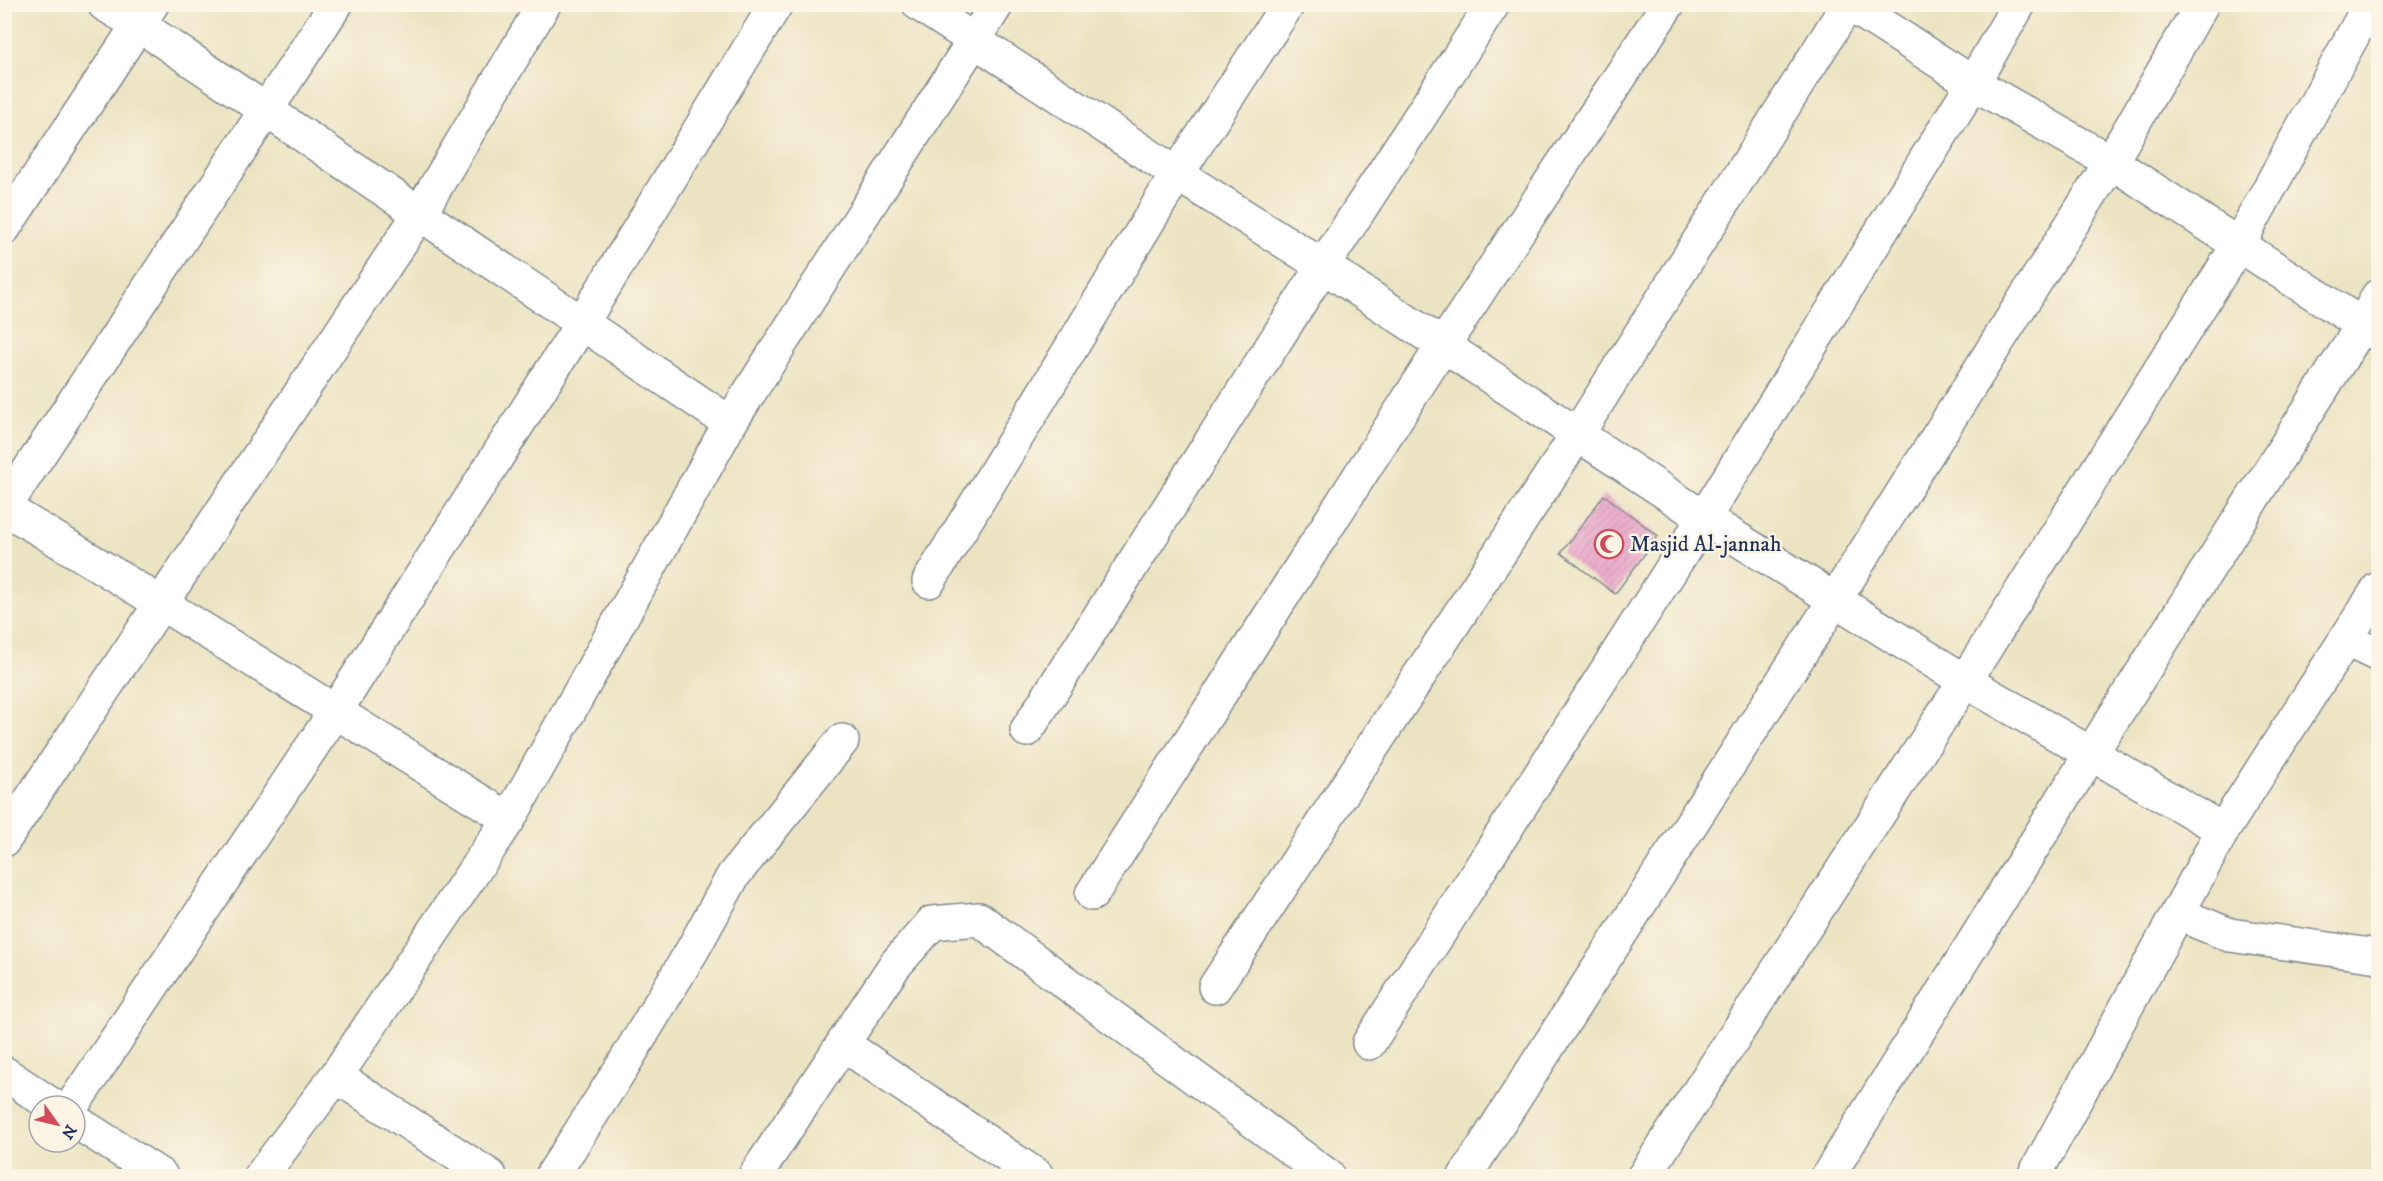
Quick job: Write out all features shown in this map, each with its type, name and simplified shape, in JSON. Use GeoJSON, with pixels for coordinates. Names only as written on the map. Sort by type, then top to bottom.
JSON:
{"type":"FeatureCollection","features":[{"type":"Feature","properties":{"kind":"street"},"geometry":{"type":"LineString","coordinates":[[104,4],[145,15],[266,110],[730,423]]}},
{"type":"Feature","properties":{"kind":"street"},"geometry":{"type":"LineString","coordinates":[[336,4],[4,508],[163,603],[509,819]]}},
{"type":"Feature","properties":{"kind":"street"},"geometry":{"type":"LineString","coordinates":[[4,840],[420,213],[544,4]]}},
{"type":"Feature","properties":{"kind":"street"},"geometry":{"type":"LineString","coordinates":[[80,1094],[335,712],[582,323],[776,4]]}},
{"type":"Feature","properties":{"kind":"street"},"geometry":{"type":"LineString","coordinates":[[919,4],[1177,174],[1323,266],[1442,347],[1704,518],[1836,598],[1965,681],[2092,752],[2223,830]]}},
{"type":"Feature","properties":{"kind":"street"},"geometry":{"type":"LineString","coordinates":[[261,1176],[336,1076],[509,819],[730,423],[997,4]]}},
{"type":"Feature","properties":{"kind":"street"},"geometry":{"type":"LineString","coordinates":[[929,581],[1177,174],[1288,4]]}},
{"type":"Feature","properties":{"kind":"street"},"geometry":{"type":"LineString","coordinates":[[1027,730],[1493,4]]}},
{"type":"Feature","properties":{"kind":"street"},"geometry":{"type":"LineString","coordinates":[[1092,894],[1442,347],[1668,4]]}},
{"type":"Feature","properties":{"kind":"street"},"geometry":{"type":"LineString","coordinates":[[1215,987],[1577,435],[1849,4],[1973,83],[2111,162],[2371,330]]}},
{"type":"Feature","properties":{"kind":"street"},"geometry":{"type":"LineString","coordinates":[[1368,1043],[1704,518],[1973,83],[2019,4]]}},
{"type":"Feature","properties":{"kind":"street"},"geometry":{"type":"LineString","coordinates":[[1465,1176],[1836,598],[2111,162],[2202,4]]}},
{"type":"Feature","properties":{"kind":"street"},"geometry":{"type":"LineString","coordinates":[[1644,1176],[1965,681],[2239,244],[2370,4]]}},
{"type":"Feature","properties":{"kind":"street"},"geometry":{"type":"LineString","coordinates":[[4,228],[145,15]]}},
{"type":"Feature","properties":{"kind":"street"},"geometry":{"type":"LineString","coordinates":[[1828,1176],[2092,752],[2371,330],[2379,296]]}},
{"type":"Feature","properties":{"kind":"street"},"geometry":{"type":"LineString","coordinates":[[2034,1176],[2223,830],[2379,589]]}},
{"type":"Feature","properties":{"kind":"street"},"geometry":{"type":"LineString","coordinates":[[2347,640],[2379,655]]}},
{"type":"Feature","properties":{"kind":"street"},"geometry":{"type":"LineString","coordinates":[[552,1176],[622,1067],[693,949],[733,876],[842,741]]}},
{"type":"Feature","properties":{"kind":"street"},"geometry":{"type":"LineString","coordinates":[[2178,914],[2230,935],[2379,956]]}},
{"type":"Feature","properties":{"kind":"street"},"geometry":{"type":"LineString","coordinates":[[768,1171],[843,1044],[895,965],[932,923],[979,919],[1328,1176]]}},
{"type":"Feature","properties":{"kind":"street"},"geometry":{"type":"LineString","coordinates":[[843,1044],[1037,1176]]}},
{"type":"Feature","properties":{"kind":"street"},"geometry":{"type":"LineString","coordinates":[[4,1073],[35,1094]]}},
{"type":"Feature","properties":{"kind":"street"},"geometry":{"type":"LineString","coordinates":[[336,1076],[490,1176]]}},
{"type":"Feature","properties":{"kind":"street"},"geometry":{"type":"LineString","coordinates":[[87,1129],[161,1176]]}},
{"type":"Feature","properties":{"kind":"building","name":"Masjid Al-jannah"},"geometry":{"type":"Polygon","coordinates":[[[1604,495],[1658,536],[1615,594],[1561,553],[1604,495]]]}},
{"type":"Feature","properties":{"kind":"place","name":"Masjid Al-jannah"},"geometry":{"type":"Point","coordinates":[1609,544]}}]}
